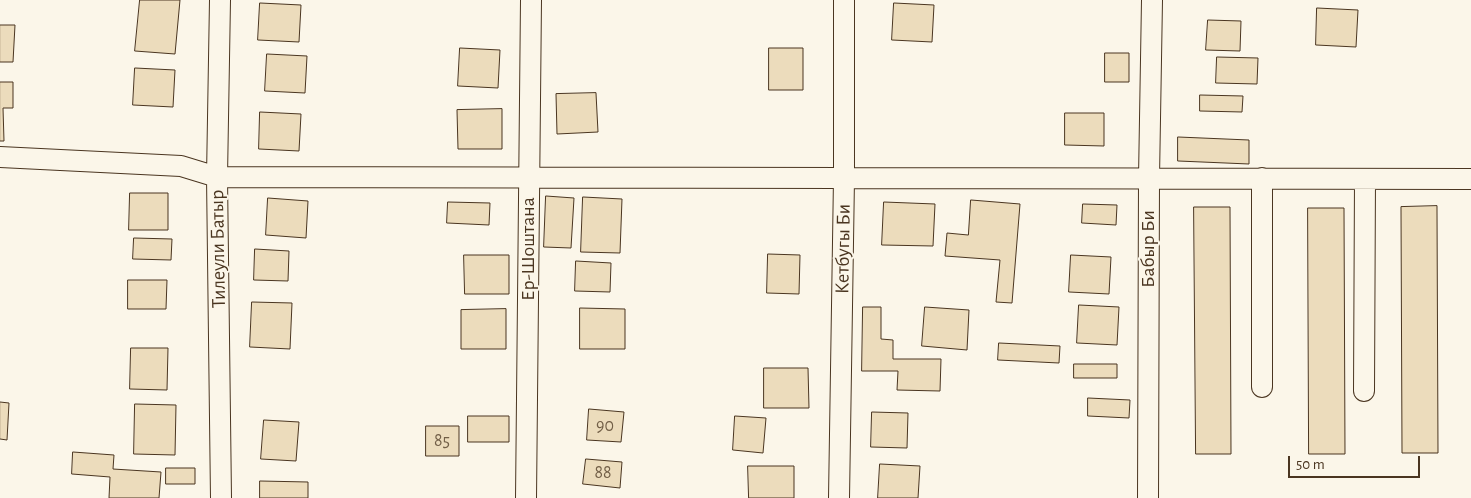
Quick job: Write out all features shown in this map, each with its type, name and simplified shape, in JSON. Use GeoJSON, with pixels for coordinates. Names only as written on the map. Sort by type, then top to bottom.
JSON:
{"type":"FeatureCollection","features":[{"type":"Feature","properties":{"kind":"street","name":"Тилеули Батыр"},"geometry":{"type":"LineString","coordinates":[[220,0],[217,177],[221,498]]}},
{"type":"Feature","properties":{"kind":"street","name":"Ер-Шоштана"},"geometry":{"type":"LineString","coordinates":[[526,498],[531,0]]}},
{"type":"Feature","properties":{"kind":"street","name":"Кетбугы Би"},"geometry":{"type":"LineString","coordinates":[[839,498],[844,178],[844,0]]}},
{"type":"Feature","properties":{"kind":"street","name":"Бабыр Би"},"geometry":{"type":"LineString","coordinates":[[1148,498],[1149,178],[1152,0]]}},
{"type":"Feature","properties":{"kind":"street"},"geometry":{"type":"LineString","coordinates":[[0,157],[181,166],[217,177],[1471,179]]}},
{"type":"Feature","properties":{"kind":"street"},"geometry":{"type":"LineString","coordinates":[[1262,178],[1262,387]]}},
{"type":"Feature","properties":{"kind":"street"},"geometry":{"type":"LineString","coordinates":[[1364,391],[1365,179]]}},
{"type":"Feature","properties":{"kind":"building"},"geometry":{"type":"Polygon","coordinates":[[[140,0],[180,0],[175,54],[135,51],[140,0]]]}},
{"type":"Feature","properties":{"kind":"building"},"geometry":{"type":"Polygon","coordinates":[[[260,3],[301,5],[299,42],[258,40],[260,3]]]}},
{"type":"Feature","properties":{"kind":"building"},"geometry":{"type":"Polygon","coordinates":[[[894,3],[934,5],[932,42],[892,40],[894,3]]]}},
{"type":"Feature","properties":{"kind":"building"},"geometry":{"type":"Polygon","coordinates":[[[1317,8],[1358,10],[1356,47],[1316,45],[1317,8]]]}},
{"type":"Feature","properties":{"kind":"building"},"geometry":{"type":"Polygon","coordinates":[[[1208,20],[1241,21],[1240,51],[1206,50],[1208,20]]]}},
{"type":"Feature","properties":{"kind":"building"},"geometry":{"type":"Polygon","coordinates":[[[0,25],[15,25],[13,62],[0,62],[0,25]]]}},
{"type":"Feature","properties":{"kind":"building"},"geometry":{"type":"Polygon","coordinates":[[[460,48],[500,50],[498,88],[458,86],[460,48]]]}},
{"type":"Feature","properties":{"kind":"building"},"geometry":{"type":"Polygon","coordinates":[[[769,48],[803,48],[803,90],[769,90],[769,48]]]}},
{"type":"Feature","properties":{"kind":"building"},"geometry":{"type":"Polygon","coordinates":[[[1105,53],[1129,53],[1129,82],[1105,82],[1105,53]]]}},
{"type":"Feature","properties":{"kind":"building"},"geometry":{"type":"Polygon","coordinates":[[[267,54],[307,56],[305,93],[265,91],[267,54]]]}},
{"type":"Feature","properties":{"kind":"building"},"geometry":{"type":"Polygon","coordinates":[[[1217,57],[1258,58],[1257,84],[1216,83],[1217,57]]]}},
{"type":"Feature","properties":{"kind":"building"},"geometry":{"type":"Polygon","coordinates":[[[135,68],[175,70],[173,107],[133,105],[135,68]]]}},
{"type":"Feature","properties":{"kind":"building"},"geometry":{"type":"Polygon","coordinates":[[[0,82],[13,82],[13,108],[3,108],[4,141],[0,141],[0,82]]]}},
{"type":"Feature","properties":{"kind":"building"},"geometry":{"type":"Polygon","coordinates":[[[596,93],[598,132],[557,134],[556,94],[596,93]]]}},
{"type":"Feature","properties":{"kind":"building"},"geometry":{"type":"Polygon","coordinates":[[[1200,95],[1243,96],[1242,112],[1200,111],[1200,95]]]}},
{"type":"Feature","properties":{"kind":"building"},"geometry":{"type":"Polygon","coordinates":[[[502,109],[502,149],[458,149],[457,110],[502,109]]]}},
{"type":"Feature","properties":{"kind":"building"},"geometry":{"type":"Polygon","coordinates":[[[260,112],[301,114],[299,151],[259,149],[260,112]]]}},
{"type":"Feature","properties":{"kind":"building"},"geometry":{"type":"Polygon","coordinates":[[[1065,113],[1104,113],[1104,146],[1065,145],[1065,113]]]}},
{"type":"Feature","properties":{"kind":"building"},"geometry":{"type":"Polygon","coordinates":[[[1178,137],[1249,140],[1249,164],[1178,161],[1178,137]]]}},
{"type":"Feature","properties":{"kind":"building"},"geometry":{"type":"Polygon","coordinates":[[[130,193],[168,193],[168,230],[129,230],[130,193]]]}},
{"type":"Feature","properties":{"kind":"building"},"geometry":{"type":"Polygon","coordinates":[[[546,196],[574,198],[571,248],[544,247],[546,196]]]}},
{"type":"Feature","properties":{"kind":"building"},"geometry":{"type":"Polygon","coordinates":[[[583,197],[622,199],[620,253],[581,252],[583,197]]]}},
{"type":"Feature","properties":{"kind":"building"},"geometry":{"type":"Polygon","coordinates":[[[268,198],[308,201],[306,238],[266,235],[268,198]]]}},
{"type":"Feature","properties":{"kind":"building"},"geometry":{"type":"Polygon","coordinates":[[[971,200],[1020,204],[1012,303],[996,302],[1000,260],[945,256],[947,233],[968,235],[971,200]]]}},
{"type":"Feature","properties":{"kind":"building"},"geometry":{"type":"Polygon","coordinates":[[[448,202],[490,203],[489,225],[447,223],[448,202]]]}},
{"type":"Feature","properties":{"kind":"building"},"geometry":{"type":"Polygon","coordinates":[[[884,202],[935,204],[933,246],[882,245],[884,202]]]}},
{"type":"Feature","properties":{"kind":"building"},"geometry":{"type":"Polygon","coordinates":[[[1083,204],[1117,205],[1116,225],[1082,223],[1083,204]]]}},
{"type":"Feature","properties":{"kind":"building"},"geometry":{"type":"Polygon","coordinates":[[[1437,206],[1438,453],[1402,453],[1401,207],[1437,206]]]}},
{"type":"Feature","properties":{"kind":"building"},"geometry":{"type":"Polygon","coordinates":[[[1194,207],[1230,207],[1231,454],[1196,454],[1194,207]]]}},
{"type":"Feature","properties":{"kind":"building"},"geometry":{"type":"Polygon","coordinates":[[[1308,208],[1344,208],[1345,454],[1309,454],[1308,208]]]}},
{"type":"Feature","properties":{"kind":"building"},"geometry":{"type":"Polygon","coordinates":[[[134,238],[172,239],[171,260],[133,259],[134,238]]]}},
{"type":"Feature","properties":{"kind":"building"},"geometry":{"type":"Polygon","coordinates":[[[255,249],[289,251],[288,281],[254,280],[255,249]]]}},
{"type":"Feature","properties":{"kind":"building"},"geometry":{"type":"Polygon","coordinates":[[[768,254],[800,255],[799,294],[767,293],[768,254]]]}},
{"type":"Feature","properties":{"kind":"building"},"geometry":{"type":"Polygon","coordinates":[[[464,255],[509,255],[509,294],[465,294],[464,255]]]}},
{"type":"Feature","properties":{"kind":"building"},"geometry":{"type":"Polygon","coordinates":[[[1071,255],[1111,257],[1109,294],[1069,292],[1071,255]]]}},
{"type":"Feature","properties":{"kind":"building"},"geometry":{"type":"Polygon","coordinates":[[[576,261],[611,263],[610,292],[575,291],[576,261]]]}},
{"type":"Feature","properties":{"kind":"building"},"geometry":{"type":"Polygon","coordinates":[[[128,280],[167,280],[166,309],[128,309],[128,280]]]}},
{"type":"Feature","properties":{"kind":"building"},"geometry":{"type":"Polygon","coordinates":[[[252,302],[292,303],[290,349],[250,347],[252,302]]]}},
{"type":"Feature","properties":{"kind":"building"},"geometry":{"type":"Polygon","coordinates":[[[1079,305],[1119,307],[1117,345],[1077,343],[1079,305]]]}},
{"type":"Feature","properties":{"kind":"building"},"geometry":{"type":"Polygon","coordinates":[[[863,307],[881,307],[881,339],[893,340],[893,359],[941,359],[940,391],[897,390],[898,371],[862,371],[863,307]]]}},
{"type":"Feature","properties":{"kind":"building"},"geometry":{"type":"Polygon","coordinates":[[[925,307],[969,310],[967,350],[922,346],[925,307]]]}},
{"type":"Feature","properties":{"kind":"building"},"geometry":{"type":"Polygon","coordinates":[[[580,308],[625,309],[625,349],[580,349],[580,308]]]}},
{"type":"Feature","properties":{"kind":"building"},"geometry":{"type":"Polygon","coordinates":[[[506,309],[506,349],[461,349],[461,310],[506,309]]]}},
{"type":"Feature","properties":{"kind":"building"},"geometry":{"type":"Polygon","coordinates":[[[999,343],[1060,346],[1059,363],[998,360],[999,343]]]}},
{"type":"Feature","properties":{"kind":"building"},"geometry":{"type":"Polygon","coordinates":[[[131,348],[168,348],[167,390],[130,389],[131,348]]]}},
{"type":"Feature","properties":{"kind":"building"},"geometry":{"type":"Polygon","coordinates":[[[1074,364],[1117,364],[1117,378],[1074,378],[1074,364]]]}},
{"type":"Feature","properties":{"kind":"building"},"geometry":{"type":"Polygon","coordinates":[[[764,368],[808,368],[809,408],[764,408],[764,368]]]}},
{"type":"Feature","properties":{"kind":"building"},"geometry":{"type":"Polygon","coordinates":[[[1088,398],[1130,400],[1129,418],[1088,416],[1088,398]]]}},
{"type":"Feature","properties":{"kind":"building"},"geometry":{"type":"Polygon","coordinates":[[[0,402],[9,403],[7,440],[0,439],[0,402]]]}},
{"type":"Feature","properties":{"kind":"building"},"geometry":{"type":"Polygon","coordinates":[[[135,404],[176,405],[175,455],[134,454],[135,404]]]}},
{"type":"Feature","properties":{"kind":"building"},"geometry":{"type":"Polygon","coordinates":[[[589,409],[624,412],[621,442],[587,440],[589,409]]]}},
{"type":"Feature","properties":{"kind":"building"},"geometry":{"type":"Polygon","coordinates":[[[872,412],[908,413],[907,448],[871,447],[872,412]]]}},
{"type":"Feature","properties":{"kind":"building"},"geometry":{"type":"Polygon","coordinates":[[[468,416],[509,416],[509,442],[468,442],[468,416]]]}},
{"type":"Feature","properties":{"kind":"building"},"geometry":{"type":"Polygon","coordinates":[[[735,416],[766,418],[763,453],[733,450],[735,416]]]}},
{"type":"Feature","properties":{"kind":"building"},"geometry":{"type":"Polygon","coordinates":[[[264,420],[299,422],[296,461],[261,459],[264,420]]]}},
{"type":"Feature","properties":{"kind":"building"},"geometry":{"type":"Polygon","coordinates":[[[426,426],[459,426],[459,456],[426,456],[426,426]]]}},
{"type":"Feature","properties":{"kind":"building"},"geometry":{"type":"Polygon","coordinates":[[[73,452],[114,455],[113,469],[161,472],[159,498],[109,498],[110,477],[72,474],[73,452]]]}},
{"type":"Feature","properties":{"kind":"building"},"geometry":{"type":"Polygon","coordinates":[[[586,459],[622,462],[620,488],[583,484],[586,459]]]}},
{"type":"Feature","properties":{"kind":"building"},"geometry":{"type":"Polygon","coordinates":[[[880,464],[920,466],[918,498],[878,498],[880,464]]]}},
{"type":"Feature","properties":{"kind":"building"},"geometry":{"type":"Polygon","coordinates":[[[748,466],[794,466],[794,498],[749,498],[748,466]]]}},
{"type":"Feature","properties":{"kind":"building"},"geometry":{"type":"Polygon","coordinates":[[[166,468],[195,468],[195,484],[166,484],[166,468]]]}},
{"type":"Feature","properties":{"kind":"building"},"geometry":{"type":"Polygon","coordinates":[[[260,481],[308,482],[308,498],[260,498],[260,481]]]}}]}
